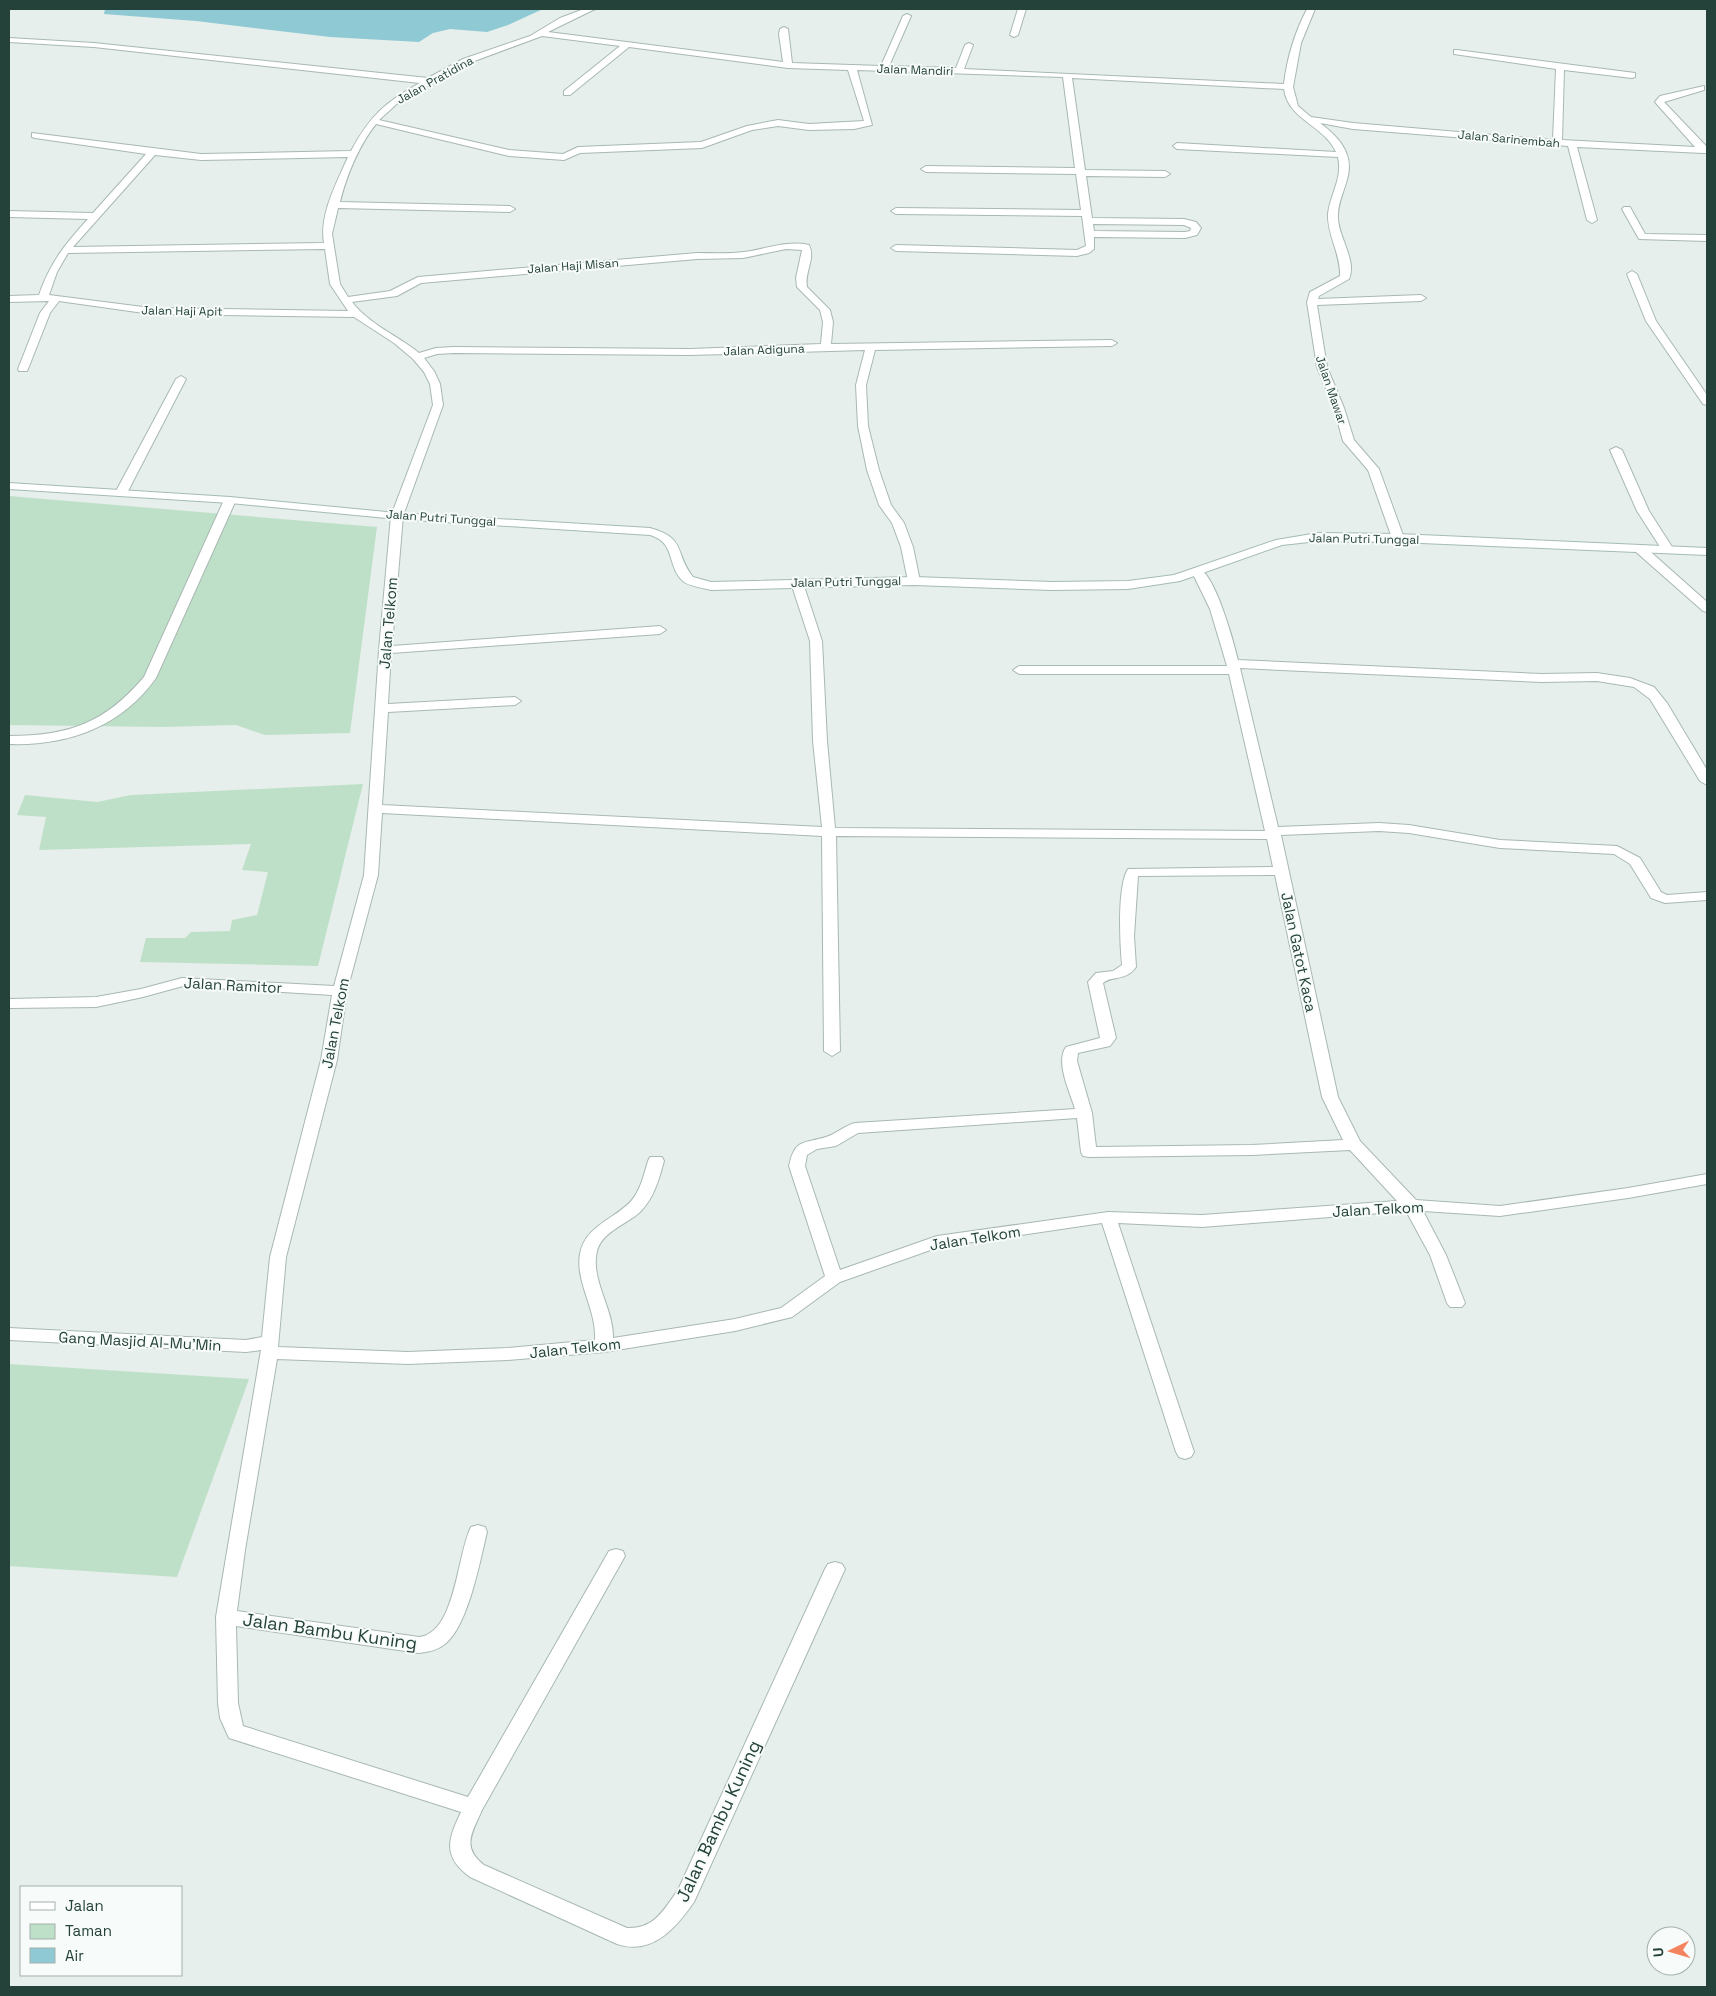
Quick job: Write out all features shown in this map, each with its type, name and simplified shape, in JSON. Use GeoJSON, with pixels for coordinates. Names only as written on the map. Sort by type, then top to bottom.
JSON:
{"type":"FeatureCollection","features":[{"type":"Feature","properties":{"kind":"street","name":"Jalan Pratidina"},"geometry":{"type":"LineString","coordinates":[[397,516],[438,405],[435,384],[429,371],[417,357],[398,341],[356,314],[335,284],[327,234],[337,194],[354,154],[373,122],[397,100],[466,61],[543,34],[563,20],[591,9]]}},
{"type":"Feature","properties":{"kind":"street"},"geometry":{"type":"LineString","coordinates":[[1014,35],[1022,9]]}},
{"type":"Feature","properties":{"kind":"street"},"geometry":{"type":"LineString","coordinates":[[1311,9],[1298,40],[1288,86],[1290,100],[1293,106],[1330,134],[1343,155],[1346,178],[1332,214],[1344,258],[1346,277],[1314,294],[1312,302],[1421,298]]}},
{"type":"Feature","properties":{"kind":"street"},"geometry":{"type":"LineString","coordinates":[[884,69],[907,16]]}},
{"type":"Feature","properties":{"kind":"street"},"geometry":{"type":"LineString","coordinates":[[784,29],[782,41],[787,51],[788,64]]}},
{"type":"Feature","properties":{"kind":"street","name":"Jalan Mandiri"},"geometry":{"type":"LineString","coordinates":[[543,34],[788,64],[1288,86]]}},
{"type":"Feature","properties":{"kind":"street"},"geometry":{"type":"LineString","coordinates":[[9,40],[94,45],[428,81]]}},
{"type":"Feature","properties":{"kind":"street"},"geometry":{"type":"LineString","coordinates":[[567,93],[628,44]]}},
{"type":"Feature","properties":{"kind":"street"},"geometry":{"type":"LineString","coordinates":[[959,71],[969,45]]}},
{"type":"Feature","properties":{"kind":"street"},"geometry":{"type":"LineString","coordinates":[[1458,52],[1560,67],[1632,75]]}},
{"type":"Feature","properties":{"kind":"street"},"geometry":{"type":"LineString","coordinates":[[1557,142],[1560,67]]}},
{"type":"Feature","properties":{"kind":"street"},"geometry":{"type":"LineString","coordinates":[[373,122],[509,153],[551,158],[564,157],[578,150],[702,144],[750,128],[778,124],[809,127],[854,126],[869,123],[852,68]]}},
{"type":"Feature","properties":{"kind":"street"},"geometry":{"type":"LineString","coordinates":[[896,248],[1077,253],[1091,247],[1067,75]]}},
{"type":"Feature","properties":{"kind":"street"},"geometry":{"type":"LineString","coordinates":[[1701,88],[1662,98],[1659,102],[1705,150]]}},
{"type":"Feature","properties":{"kind":"street","name":"Jalan Sarinembah"},"geometry":{"type":"LineString","coordinates":[[1312,119],[1353,126],[1572,144],[1705,150]]}},
{"type":"Feature","properties":{"kind":"street"},"geometry":{"type":"LineString","coordinates":[[35,135],[153,152],[222,157],[354,154]]}},
{"type":"Feature","properties":{"kind":"street"},"geometry":{"type":"LineString","coordinates":[[1572,144],[1592,220]]}},
{"type":"Feature","properties":{"kind":"street"},"geometry":{"type":"LineString","coordinates":[[1177,146],[1343,155]]}},
{"type":"Feature","properties":{"kind":"street"},"geometry":{"type":"LineString","coordinates":[[43,297],[52,272],[65,250],[153,152]]}},
{"type":"Feature","properties":{"kind":"street"},"geometry":{"type":"LineString","coordinates":[[926,169],[1165,174]]}},
{"type":"Feature","properties":{"kind":"street"},"geometry":{"type":"LineString","coordinates":[[335,205],[510,209]]}},
{"type":"Feature","properties":{"kind":"street"},"geometry":{"type":"LineString","coordinates":[[1627,209],[1642,237],[1707,238]]}},
{"type":"Feature","properties":{"kind":"street"},"geometry":{"type":"LineString","coordinates":[[896,211],[1184,222],[1193,224],[1196,228],[1194,233],[1186,235],[1089,234]]}},
{"type":"Feature","properties":{"kind":"street"},"geometry":{"type":"LineString","coordinates":[[9,214],[96,216]]}},
{"type":"Feature","properties":{"kind":"street"},"geometry":{"type":"LineString","coordinates":[[65,250],[328,246]]}},
{"type":"Feature","properties":{"kind":"street","name":"Jalan Haji Misan"},"geometry":{"type":"LineString","coordinates":[[345,300],[394,294],[408,290],[418,280],[698,256],[742,255],[786,246],[806,248],[808,253],[800,282],[804,293],[820,303],[827,314],[826,347]]}},
{"type":"Feature","properties":{"kind":"street"},"geometry":{"type":"LineString","coordinates":[[1632,274],[1651,320],[1707,402]]}},
{"type":"Feature","properties":{"kind":"street"},"geometry":{"type":"LineString","coordinates":[[23,369],[45,313],[56,298]]}},
{"type":"Feature","properties":{"kind":"street","name":"Jalan Haji Apit"},"geometry":{"type":"LineString","coordinates":[[9,299],[56,298],[151,312],[356,314]]}},
{"type":"Feature","properties":{"kind":"street","name":"Jalan Mawar"},"geometry":{"type":"LineString","coordinates":[[1312,302],[1322,367],[1339,408],[1345,431],[1354,448],[1373,470],[1398,538]]}},
{"type":"Feature","properties":{"kind":"street","name":"Jalan Adiguna"},"geometry":{"type":"LineString","coordinates":[[417,357],[436,351],[454,350],[640,353],[736,352],[826,347],[970,347],[1112,343]]}},
{"type":"Feature","properties":{"kind":"street"},"geometry":{"type":"LineString","coordinates":[[871,347],[861,386],[863,426],[873,470],[885,505],[898,523],[907,547],[914,581]]}},
{"type":"Feature","properties":{"kind":"street"},"geometry":{"type":"LineString","coordinates":[[121,493],[181,379]]}},
{"type":"Feature","properties":{"kind":"street"},"geometry":{"type":"LineString","coordinates":[[1616,450],[1643,511],[1668,550]]}},
{"type":"Feature","properties":{"kind":"street","name":"Jalan Putri Tunggal"},"geometry":{"type":"LineString","coordinates":[[9,486],[230,500],[397,516],[659,533],[672,542],[684,575],[697,584],[710,586],[914,581],[1088,586],[1156,582],[1198,572],[1280,542],[1297,539],[1398,538],[1707,552]]}},
{"type":"Feature","properties":{"kind":"street"},"geometry":{"type":"LineString","coordinates":[[9,740],[29,741],[54,738],[97,725],[118,712],[135,696],[150,678],[230,500]]}},
{"type":"Feature","properties":{"kind":"street","name":"Jalan Telkom"},"geometry":{"type":"LineString","coordinates":[[397,516],[385,650],[371,875],[340,991],[329,1060],[278,1256],[270,1347],[408,1358],[507,1354],[604,1346],[735,1325],[786,1313],[834,1278],[937,1242],[1108,1217],[1202,1221],[1411,1205],[1500,1211],[1628,1194],[1707,1179]]}},
{"type":"Feature","properties":{"kind":"street"},"geometry":{"type":"LineString","coordinates":[[1640,549],[1707,608]]}},
{"type":"Feature","properties":{"kind":"street","name":"Jalan Gatot Kaca"},"geometry":{"type":"LineString","coordinates":[[1198,572],[1215,604],[1233,667],[1274,833],[1330,1097],[1354,1145],[1411,1205],[1438,1255],[1456,1303]]}},
{"type":"Feature","properties":{"kind":"street"},"geometry":{"type":"LineString","coordinates":[[797,583],[816,641],[820,741],[829,832],[832,1051]]}},
{"type":"Feature","properties":{"kind":"street"},"geometry":{"type":"LineString","coordinates":[[385,650],[660,630]]}},
{"type":"Feature","properties":{"kind":"street"},"geometry":{"type":"LineString","coordinates":[[1019,670],[1233,667],[1542,678],[1592,676],[1623,680],[1650,690],[1707,781]]}},
{"type":"Feature","properties":{"kind":"street"},"geometry":{"type":"LineString","coordinates":[[381,708],[515,701]]}},
{"type":"Feature","properties":{"kind":"street"},"geometry":{"type":"LineString","coordinates":[[376,809],[829,832],[1274,833],[1386,828],[1409,829],[1500,844],[1617,850],[1634,861],[1656,895],[1665,899],[1707,896]]}},
{"type":"Feature","properties":{"kind":"street"},"geometry":{"type":"LineString","coordinates":[[1281,871],[1133,872],[1130,880],[1127,936],[1129,968],[1117,975],[1101,976],[1095,982],[1108,1038],[1105,1043],[1071,1050],[1069,1061],[1084,1113],[1089,1152],[1252,1150],[1354,1145]]}},
{"type":"Feature","properties":{"kind":"street","name":"Jalan Ramitor"},"geometry":{"type":"LineString","coordinates":[[9,1004],[96,1002],[143,993],[182,982],[340,991]]}},
{"type":"Feature","properties":{"kind":"street"},"geometry":{"type":"LineString","coordinates":[[834,1278],[797,1166],[800,1153],[813,1144],[830,1142],[856,1128],[1084,1113]]}},
{"type":"Feature","properties":{"kind":"street"},"geometry":{"type":"LineString","coordinates":[[604,1346],[604,1323],[590,1274],[589,1253],[594,1239],[612,1221],[632,1209],[647,1191],[656,1161]]}},
{"type":"Feature","properties":{"kind":"street"},"geometry":{"type":"LineString","coordinates":[[1108,1217],[1186,1452]]}},
{"type":"Feature","properties":{"kind":"street","name":"Gang Masjid Al-Mu'Min"},"geometry":{"type":"LineString","coordinates":[[9,1334],[270,1347]]}},
{"type":"Feature","properties":{"kind":"street","name":"Jalan Bambu Kuning"},"geometry":{"type":"LineString","coordinates":[[270,1347],[261,1412],[245,1493],[226,1617],[228,1707],[231,1723],[236,1732],[472,1807]]}},
{"type":"Feature","properties":{"kind":"street","name":"Jalan Bambu Kuning"},"geometry":{"type":"LineString","coordinates":[[226,1617],[419,1645],[432,1643],[442,1635],[452,1620],[478,1532]]}},
{"type":"Feature","properties":{"kind":"street","name":"Jalan Bambu Kuning"},"geometry":{"type":"LineString","coordinates":[[616,1556],[472,1807],[459,1842],[458,1850],[468,1865],[625,1936],[647,1936],[659,1930],[669,1920],[686,1896],[835,1569]]}},
{"type":"Feature","properties":{"kind":"green space"},"geometry":{"type":"Polygon","coordinates":[[[9,496],[377,527],[350,733],[265,735],[236,725],[163,727],[9,725],[9,496]]]}},
{"type":"Feature","properties":{"kind":"green space"},"geometry":{"type":"Polygon","coordinates":[[[363,784],[318,966],[140,962],[146,938],[185,938],[191,932],[230,931],[232,920],[257,915],[268,872],[242,870],[251,844],[39,850],[46,817],[17,815],[25,795],[97,802],[131,795],[363,784]]]}},
{"type":"Feature","properties":{"kind":"green space"},"geometry":{"type":"Polygon","coordinates":[[[9,1364],[249,1379],[177,1577],[9,1566],[9,1364]]]}},
{"type":"Feature","properties":{"kind":"water"},"geometry":{"type":"Polygon","coordinates":[[[105,9],[543,9],[508,25],[487,32],[450,29],[433,33],[419,42],[330,37],[196,21],[104,14],[105,9]]]}}]}
